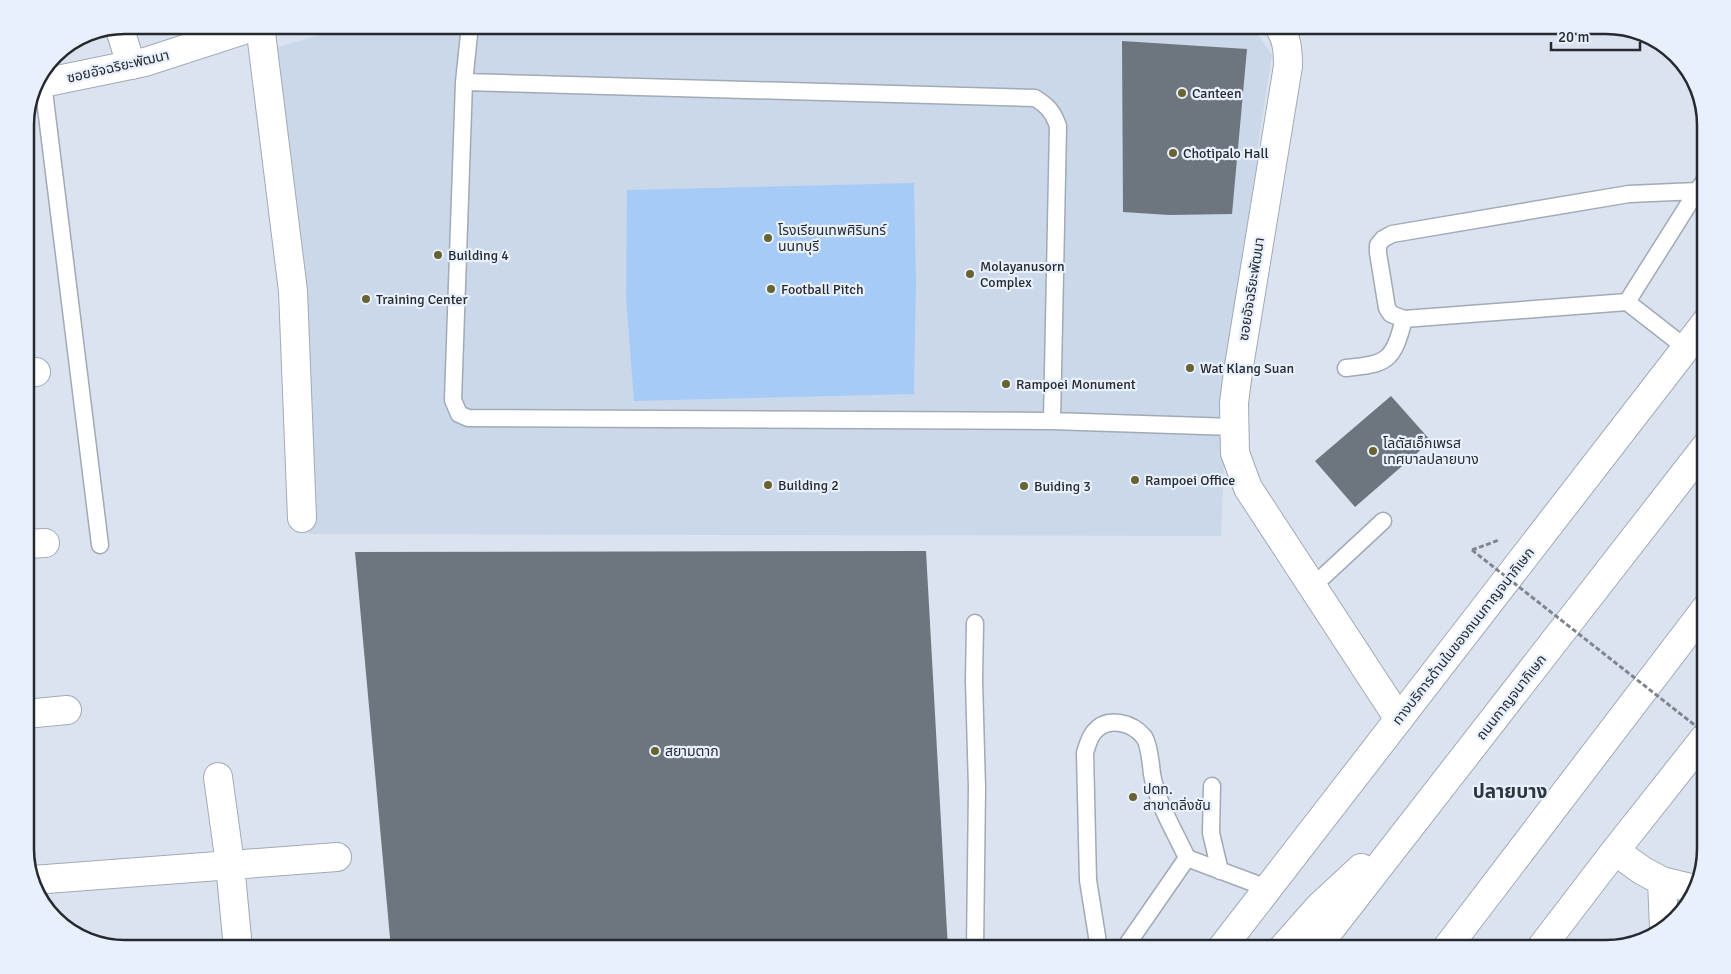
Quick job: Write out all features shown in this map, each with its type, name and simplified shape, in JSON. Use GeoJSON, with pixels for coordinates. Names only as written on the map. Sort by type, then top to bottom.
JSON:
{"type":"FeatureCollection","features":[{"type":"Feature","properties":{"kind":"main road"},"geometry":{"type":"LineString","coordinates":[[121,34],[131,65]]}},
{"type":"Feature","properties":{"kind":"main road","name":"ซอยอัจฉริยะพัฒนา"},"geometry":{"type":"LineString","coordinates":[[44,83],[145,62],[232,34]]}},
{"type":"Feature","properties":{"kind":"main road"},"geometry":{"type":"LineString","coordinates":[[261,34],[293,291],[302,518]]}},
{"type":"Feature","properties":{"kind":"main road","name":"ซอยอัจฉริยะพัฒนา"},"geometry":{"type":"LineString","coordinates":[[1283,34],[1288,48],[1288,66],[1234,403],[1235,453],[1248,488],[1399,719]]}},
{"type":"Feature","properties":{"kind":"main road","name":"ทางบริการด้านในของถนนกาญจนาภิเษก"},"geometry":{"type":"LineString","coordinates":[[1228,940],[1697,334]]}},
{"type":"Feature","properties":{"kind":"main road","name":"ถนนกาญจนาภิเษก"},"geometry":{"type":"LineString","coordinates":[[1322,940],[1697,458]]}},
{"type":"Feature","properties":{"kind":"main road"},"geometry":{"type":"LineString","coordinates":[[1453,940],[1697,620]]}},
{"type":"Feature","properties":{"kind":"main road"},"geometry":{"type":"LineString","coordinates":[[34,713],[67,710]]}},
{"type":"Feature","properties":{"kind":"main road"},"geometry":{"type":"LineString","coordinates":[[1552,940],[1614,851],[1697,746]]}},
{"type":"Feature","properties":{"kind":"main road"},"geometry":{"type":"LineString","coordinates":[[218,777],[230,864],[237,940]]}},
{"type":"Feature","properties":{"kind":"main road"},"geometry":{"type":"LineString","coordinates":[[1290,940],[1357,870],[1400,838]]}},
{"type":"Feature","properties":{"kind":"main road"},"geometry":{"type":"LineString","coordinates":[[1614,851],[1662,881],[1688,888]]}},
{"type":"Feature","properties":{"kind":"main road"},"geometry":{"type":"LineString","coordinates":[[39,879],[337,857]]}},
{"type":"Feature","properties":{"kind":"main road"},"geometry":{"type":"LineString","coordinates":[[1662,881],[1664,921]]}},
{"type":"Feature","properties":{"kind":"lane"},"geometry":{"type":"LineString","coordinates":[[469,34],[464,82],[453,400],[459,414],[468,418],[1052,421],[1233,427]]}},
{"type":"Feature","properties":{"kind":"lane"},"geometry":{"type":"LineString","coordinates":[[464,82],[1035,98],[1046,105],[1054,115],[1058,126],[1052,421]]}},
{"type":"Feature","properties":{"kind":"lane"},"geometry":{"type":"LineString","coordinates":[[39,94],[100,545]]}},
{"type":"Feature","properties":{"kind":"lane"},"geometry":{"type":"LineString","coordinates":[[1686,348],[1627,302],[1404,319],[1390,314],[1386,308],[1378,245],[1384,238],[1392,234],[1628,194],[1697,185]]}},
{"type":"Feature","properties":{"kind":"lane"},"geometry":{"type":"LineString","coordinates":[[1627,302],[1697,191]]}},
{"type":"Feature","properties":{"kind":"lane"},"geometry":{"type":"LineString","coordinates":[[1346,368],[1370,366],[1386,360],[1399,340],[1404,319]]}},
{"type":"Feature","properties":{"kind":"lane"},"geometry":{"type":"LineString","coordinates":[[1312,587],[1382,521]]}},
{"type":"Feature","properties":{"kind":"lane"},"geometry":{"type":"LineString","coordinates":[[975,623],[974,680],[977,788],[975,940]]}},
{"type":"Feature","properties":{"kind":"lane"},"geometry":{"type":"LineString","coordinates":[[1098,940],[1088,880],[1085,753],[1088,740],[1094,731],[1104,724],[1120,722],[1135,729],[1145,737],[1154,782],[1187,858],[1267,888]]}},
{"type":"Feature","properties":{"kind":"lane"},"geometry":{"type":"LineString","coordinates":[[1212,786],[1211,833],[1220,871]]}},
{"type":"Feature","properties":{"kind":"lane"},"geometry":{"type":"LineString","coordinates":[[1130,940],[1187,858]]}},
{"type":"Feature","properties":{"kind":"path"},"geometry":{"type":"LineString","coordinates":[[1472,550],[1697,728]]}},
{"type":"Feature","properties":{"kind":"shaded area","name":"โรงเรียนเทพศิรินทร์ นนทบุรี"},"geometry":{"type":"Polygon","coordinates":[[[323,34],[1257,34],[1272,55],[1259,139],[1243,336],[1225,439],[1221,536],[309,534],[300,462],[268,50],[323,34]]]}},
{"type":"Feature","properties":{"kind":"shaded area","name":"Football Pitch"},"geometry":{"type":"Polygon","coordinates":[[[914,183],[916,281],[914,394],[634,401],[626,297],[627,190],[914,183]]]}},
{"type":"Feature","properties":{"kind":"building","name":"Canteen"},"geometry":{"type":"Polygon","coordinates":[[[1122,41],[1247,49],[1232,214],[1169,215],[1123,212],[1122,41]]]}},
{"type":"Feature","properties":{"kind":"building","name":"โลตัสเอ็กเพรส เทศบาลปลายบาง"},"geometry":{"type":"Polygon","coordinates":[[[1391,396],[1431,441],[1355,507],[1315,461],[1391,396]]]}},
{"type":"Feature","properties":{"kind":"building","name":"สยามตาก"},"geometry":{"type":"Polygon","coordinates":[[[926,551],[948,940],[390,940],[355,552],[926,551]]]}},
{"type":"Feature","properties":{"kind":"place","name":"Canteen"},"geometry":{"type":"Point","coordinates":[1182,93]}},
{"type":"Feature","properties":{"kind":"place","name":"Chotipalo Hall"},"geometry":{"type":"Point","coordinates":[1173,153]}},
{"type":"Feature","properties":{"kind":"place","name":"โรงเรียนเทพศิรินทร์ นนทบุรี"},"geometry":{"type":"Point","coordinates":[768,238]}},
{"type":"Feature","properties":{"kind":"place","name":"Building 4"},"geometry":{"type":"Point","coordinates":[438,255]}},
{"type":"Feature","properties":{"kind":"place","name":"Molayanusorn Complex"},"geometry":{"type":"Point","coordinates":[970,274]}},
{"type":"Feature","properties":{"kind":"place","name":"Football Pitch"},"geometry":{"type":"Point","coordinates":[771,289]}},
{"type":"Feature","properties":{"kind":"place","name":"Training Center"},"geometry":{"type":"Point","coordinates":[366,299]}},
{"type":"Feature","properties":{"kind":"place","name":"Wat Klang Suan"},"geometry":{"type":"Point","coordinates":[1190,368]}},
{"type":"Feature","properties":{"kind":"place","name":"Rampoei Monument"},"geometry":{"type":"Point","coordinates":[1006,384]}},
{"type":"Feature","properties":{"kind":"place","name":"โลตัสเอ็กเพรส เทศบาลปลายบาง"},"geometry":{"type":"Point","coordinates":[1373,451]}},
{"type":"Feature","properties":{"kind":"place","name":"Rampoei Office"},"geometry":{"type":"Point","coordinates":[1135,480]}},
{"type":"Feature","properties":{"kind":"place","name":"Building 2"},"geometry":{"type":"Point","coordinates":[768,485]}},
{"type":"Feature","properties":{"kind":"place","name":"Buiding 3"},"geometry":{"type":"Point","coordinates":[1024,486]}},
{"type":"Feature","properties":{"kind":"place","name":"สยามตาก"},"geometry":{"type":"Point","coordinates":[655,751]}},
{"type":"Feature","properties":{"kind":"place","name":"ปตท. สาขาตลิ่งชัน"},"geometry":{"type":"Point","coordinates":[1133,797]}},
{"type":"Feature","properties":{"kind":"district","name":"ปลายบาง"},"geometry":{"type":"Point","coordinates":[1510,791]}}]}
